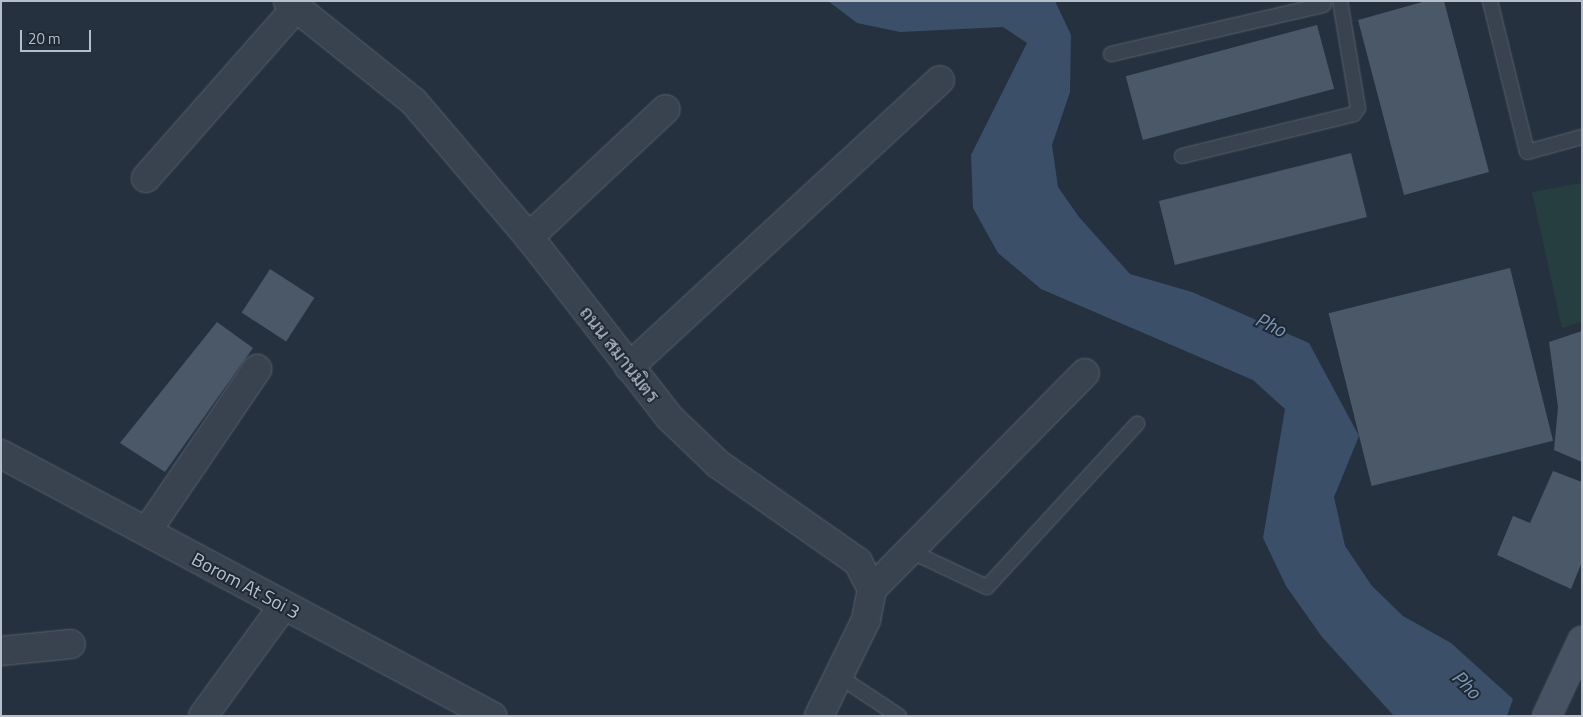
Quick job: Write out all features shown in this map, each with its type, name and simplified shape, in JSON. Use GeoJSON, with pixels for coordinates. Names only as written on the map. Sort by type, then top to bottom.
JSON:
{"type":"FeatureCollection","features":[{"type":"Feature","properties":{"kind":"main road"},"geometry":{"type":"LineString","coordinates":[[1550,708],[1582,641]]}},
{"type":"Feature","properties":{"kind":"street"},"geometry":{"type":"LineString","coordinates":[[146,178],[292,5]]}},
{"type":"Feature","properties":{"kind":"street","name":"ถนน สมานมิตร"},"geometry":{"type":"LineString","coordinates":[[292,5],[414,102],[529,237],[670,418],[718,464],[858,562],[872,590]]}},
{"type":"Feature","properties":{"kind":"street"},"geometry":{"type":"LineString","coordinates":[[629,366],[940,80]]}},
{"type":"Feature","properties":{"kind":"street"},"geometry":{"type":"LineString","coordinates":[[529,237],[666,109]]}},
{"type":"Feature","properties":{"kind":"street"},"geometry":{"type":"LineString","coordinates":[[147,531],[256,369]]}},
{"type":"Feature","properties":{"kind":"street"},"geometry":{"type":"LineString","coordinates":[[819,716],[866,620],[872,590],[1084,372]]}},
{"type":"Feature","properties":{"kind":"street","name":"Borom At Soi 3"},"geometry":{"type":"LineString","coordinates":[[1,454],[492,716]]}},
{"type":"Feature","properties":{"kind":"street"},"geometry":{"type":"LineString","coordinates":[[203,716],[284,605]]}},
{"type":"Feature","properties":{"kind":"street"},"geometry":{"type":"LineString","coordinates":[[1,651],[71,644]]}},
{"type":"Feature","properties":{"kind":"lane"},"geometry":{"type":"LineString","coordinates":[[1111,54],[1321,3],[1340,1],[1358,108],[1354,114],[1182,156]]}},
{"type":"Feature","properties":{"kind":"lane"},"geometry":{"type":"LineString","coordinates":[[1490,1],[1527,152],[1582,138]]}},
{"type":"Feature","properties":{"kind":"lane"},"geometry":{"type":"LineString","coordinates":[[910,551],[987,588],[1137,424]]}},
{"type":"Feature","properties":{"kind":"lane"},"geometry":{"type":"LineString","coordinates":[[840,676],[899,716]]}},
{"type":"Feature","properties":{"kind":"green space"},"geometry":{"type":"Polygon","coordinates":[[[1582,183],[1582,322],[1562,328],[1532,192],[1582,183]]]}},
{"type":"Feature","properties":{"kind":"water","name":"Pho"},"geometry":{"type":"Polygon","coordinates":[[[828,1],[1055,1],[1071,35],[1070,92],[1052,145],[1058,187],[1079,217],[1130,274],[1192,292],[1309,343],[1359,436],[1334,497],[1345,546],[1372,586],[1403,616],[1451,643],[1513,699],[1507,716],[1394,716],[1322,637],[1286,586],[1263,538],[1285,409],[1253,380],[1041,289],[998,253],[973,208],[971,155],[1027,43],[1003,27],[900,32],[857,23],[828,1]]]}},
{"type":"Feature","properties":{"kind":"building"},"geometry":{"type":"Polygon","coordinates":[[[1426,1],[1444,1],[1489,172],[1404,195],[1358,20],[1426,1]]]}},
{"type":"Feature","properties":{"kind":"building"},"geometry":{"type":"Polygon","coordinates":[[[1317,25],[1334,89],[1143,140],[1126,76],[1317,25]]]}},
{"type":"Feature","properties":{"kind":"building"},"geometry":{"type":"Polygon","coordinates":[[[1351,153],[1367,217],[1175,265],[1159,201],[1351,153]]]}},
{"type":"Feature","properties":{"kind":"building"},"geometry":{"type":"Polygon","coordinates":[[[1510,268],[1553,441],[1372,486],[1329,313],[1510,268]]]}},
{"type":"Feature","properties":{"kind":"building"},"geometry":{"type":"Polygon","coordinates":[[[270,269],[314,298],[286,341],[242,313],[270,269]]]}},
{"type":"Feature","properties":{"kind":"building"},"geometry":{"type":"Polygon","coordinates":[[[217,322],[253,348],[165,472],[120,443],[217,322]]]}},
{"type":"Feature","properties":{"kind":"building"},"geometry":{"type":"Polygon","coordinates":[[[1582,331],[1582,462],[1554,450],[1558,407],[1549,342],[1582,331]]]}},
{"type":"Feature","properties":{"kind":"building"},"geometry":{"type":"Polygon","coordinates":[[[1553,471],[1582,482],[1582,562],[1571,589],[1497,555],[1513,516],[1530,523],[1553,471]]]}}]}
